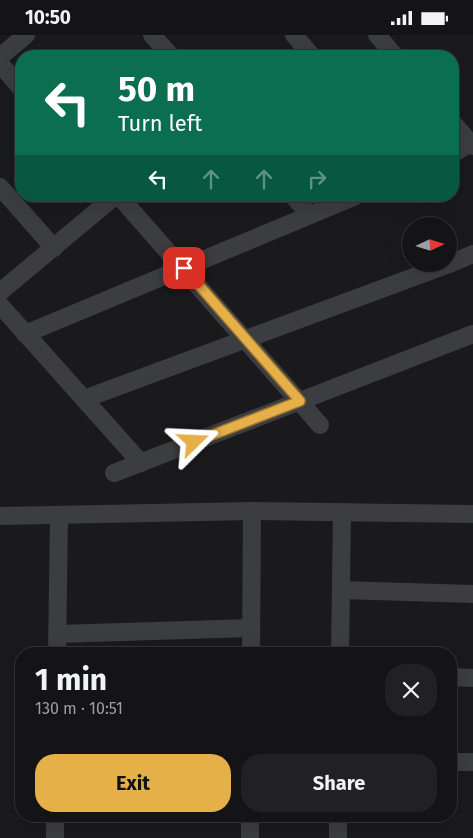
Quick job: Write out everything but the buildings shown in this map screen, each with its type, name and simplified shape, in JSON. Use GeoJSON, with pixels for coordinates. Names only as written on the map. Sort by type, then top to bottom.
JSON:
{"type":"FeatureCollection","features":[{"type":"Feature","properties":{"kind":"street"},"geometry":{"type":"LineString","coordinates":[[0,57],[26,35]]}},
{"type":"Feature","properties":{"kind":"street"},"geometry":{"type":"LineString","coordinates":[[152,35],[166,50]]}},
{"type":"Feature","properties":{"kind":"street"},"geometry":{"type":"LineString","coordinates":[[294,35],[307,50]]}},
{"type":"Feature","properties":{"kind":"street"},"geometry":{"type":"LineString","coordinates":[[377,35],[390,50]]}},
{"type":"Feature","properties":{"kind":"street"},"geometry":{"type":"LineString","coordinates":[[0,64],[15,81]]}},
{"type":"Feature","properties":{"kind":"street"},"geometry":{"type":"LineString","coordinates":[[459,130],[472,144],[459,150]]}},
{"type":"Feature","properties":{"kind":"street"},"geometry":{"type":"LineString","coordinates":[[0,187],[54,248]]}},
{"type":"Feature","properties":{"kind":"street"},"geometry":{"type":"LineString","coordinates":[[0,292],[108,202]]}},
{"type":"Feature","properties":{"kind":"street"},"geometry":{"type":"LineString","coordinates":[[124,202],[320,425]]}},
{"type":"Feature","properties":{"kind":"street"},"geometry":{"type":"LineString","coordinates":[[298,202],[310,215]]}},
{"type":"Feature","properties":{"kind":"street"},"geometry":{"type":"LineString","coordinates":[[25,334],[341,202]]}},
{"type":"Feature","properties":{"kind":"street"},"geometry":{"type":"LineString","coordinates":[[458,261],[473,255]]}},
{"type":"Feature","properties":{"kind":"street"},"geometry":{"type":"LineString","coordinates":[[84,399],[425,273]]}},
{"type":"Feature","properties":{"kind":"street"},"geometry":{"type":"LineString","coordinates":[[0,305],[141,463]]}},
{"type":"Feature","properties":{"kind":"street"},"geometry":{"type":"LineString","coordinates":[[114,473],[473,334]]}},
{"type":"Feature","properties":{"kind":"street"},"geometry":{"type":"LineString","coordinates":[[251,647],[252,511]]}},
{"type":"Feature","properties":{"kind":"street"},"geometry":{"type":"LineString","coordinates":[[0,516],[252,511],[473,514]]}},
{"type":"Feature","properties":{"kind":"street"},"geometry":{"type":"LineString","coordinates":[[340,647],[342,512]]}},
{"type":"Feature","properties":{"kind":"street"},"geometry":{"type":"LineString","coordinates":[[57,647],[59,516]]}},
{"type":"Feature","properties":{"kind":"street"},"geometry":{"type":"LineString","coordinates":[[341,590],[473,594]]}},
{"type":"Feature","properties":{"kind":"street"},"geometry":{"type":"LineString","coordinates":[[58,634],[251,628]]}},
{"type":"Feature","properties":{"kind":"street"},"geometry":{"type":"LineString","coordinates":[[457,677],[473,678]]}},
{"type":"Feature","properties":{"kind":"street"},"geometry":{"type":"LineString","coordinates":[[457,762],[473,762]]}},
{"type":"Feature","properties":{"kind":"street"},"geometry":{"type":"LineString","coordinates":[[55,822],[55,838]]}},
{"type":"Feature","properties":{"kind":"street"},"geometry":{"type":"LineString","coordinates":[[250,822],[250,838]]}},
{"type":"Feature","properties":{"kind":"street"},"geometry":{"type":"LineString","coordinates":[[338,822],[338,838]]}},
{"type":"Feature","properties":{"kind":"route"},"geometry":{"type":"LineString","coordinates":[[184,268],[300,401],[194,442]]}}]}
